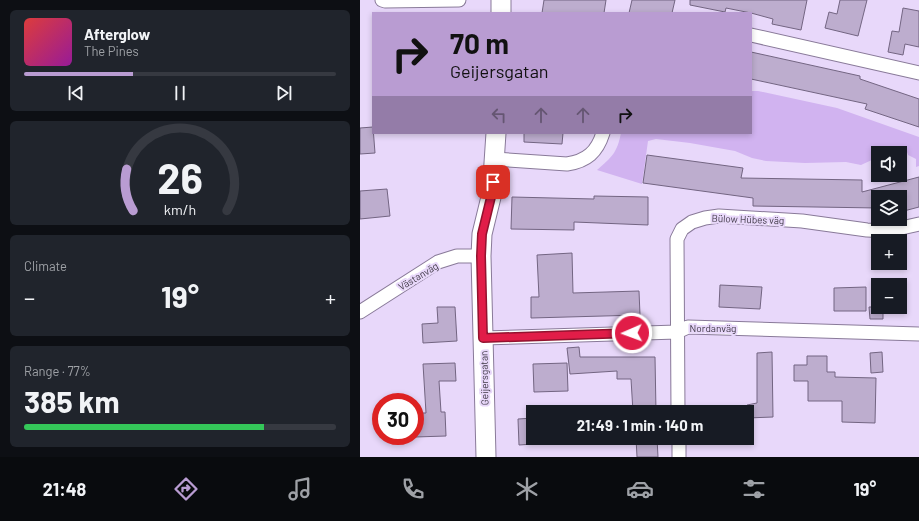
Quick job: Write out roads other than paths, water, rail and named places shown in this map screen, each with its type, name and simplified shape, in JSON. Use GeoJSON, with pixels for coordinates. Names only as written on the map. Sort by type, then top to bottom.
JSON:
{"type":"FeatureCollection","features":[{"type":"Feature","properties":{"kind":"street"},"geometry":{"type":"LineString","coordinates":[[382,0],[459,0]]}},
{"type":"Feature","properties":{"kind":"street"},"geometry":{"type":"LineString","coordinates":[[501,0],[501,12]]}},
{"type":"Feature","properties":{"kind":"street"},"geometry":{"type":"LineString","coordinates":[[752,35],[919,73]]}},
{"type":"Feature","properties":{"kind":"street","name":"Geijersgatan"},"geometry":{"type":"LineString","coordinates":[[486,457],[481,256],[482,234],[492,193],[496,134]]}},
{"type":"Feature","properties":{"kind":"street"},"geometry":{"type":"LineString","coordinates":[[495,159],[567,164],[577,162],[588,157],[595,150],[600,142],[602,134]]}},
{"type":"Feature","properties":{"kind":"street","name":"Bülow Hübes väg"},"geometry":{"type":"LineString","coordinates":[[678,405],[677,239],[682,229],[692,222],[719,216],[802,221],[867,230],[888,231],[919,224]]}},
{"type":"Feature","properties":{"kind":"street","name":"Västanväg"},"geometry":{"type":"LineString","coordinates":[[360,312],[438,262],[457,256],[481,256]]}},
{"type":"Feature","properties":{"kind":"street","name":"Nordanväg"},"geometry":{"type":"LineString","coordinates":[[483,338],[677,332],[688,327],[919,334]]}},
{"type":"Feature","properties":{"kind":"street"},"geometry":{"type":"LineString","coordinates":[[679,445],[679,457]]}}]}
